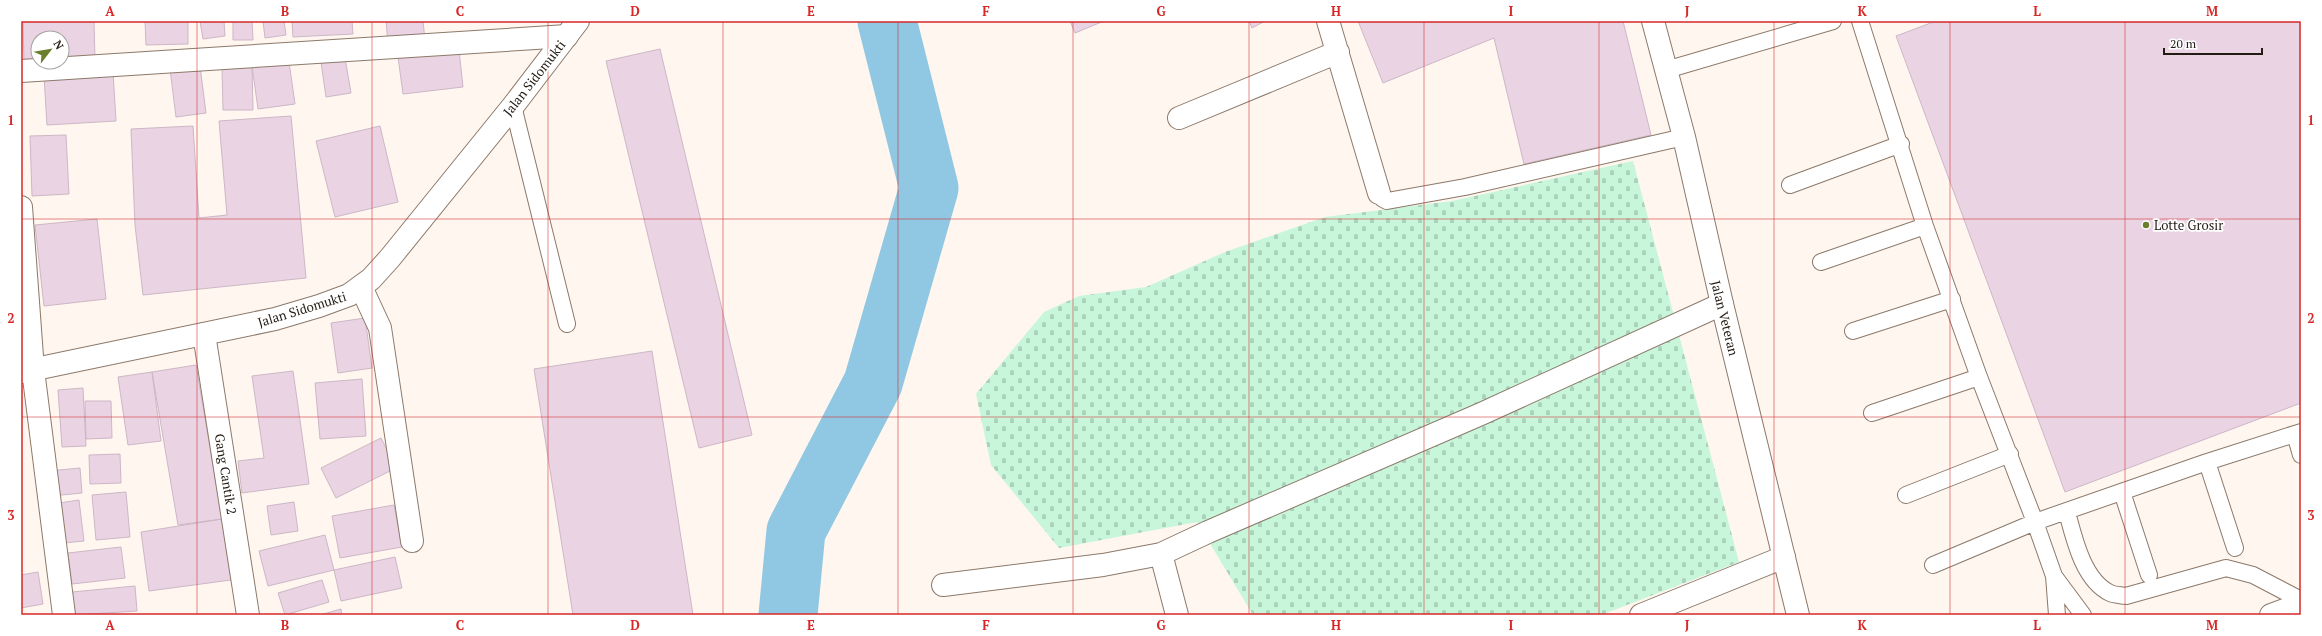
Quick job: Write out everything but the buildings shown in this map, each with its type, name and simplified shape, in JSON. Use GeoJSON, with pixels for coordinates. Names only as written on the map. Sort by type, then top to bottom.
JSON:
{"type":"FeatureCollection","features":[{"type":"Feature","properties":{"kind":"street"},"geometry":{"type":"LineString","coordinates":[[1328,21],[1379,193]]}},
{"type":"Feature","properties":{"kind":"street","name":"Jalan Veteran"},"geometry":{"type":"LineString","coordinates":[[1653,21],[1684,137],[1722,304],[1798,615]]}},
{"type":"Feature","properties":{"kind":"street"},"geometry":{"type":"LineString","coordinates":[[21,71],[572,28]]}},
{"type":"Feature","properties":{"kind":"street","name":"Jalan Sidomukti"},"geometry":{"type":"LineString","coordinates":[[27,371],[275,320],[349,295],[371,279],[390,258],[513,106],[572,28]]}},
{"type":"Feature","properties":{"kind":"street"},"geometry":{"type":"LineString","coordinates":[[1179,118],[1338,52]]}},
{"type":"Feature","properties":{"kind":"street"},"geometry":{"type":"LineString","coordinates":[[21,207],[27,371],[64,615]]}},
{"type":"Feature","properties":{"kind":"street"},"geometry":{"type":"LineString","coordinates":[[361,287],[380,328],[412,541]]}},
{"type":"Feature","properties":{"kind":"street"},"geometry":{"type":"LineString","coordinates":[[943,585],[1103,565],[1161,554],[1208,532],[1481,414],[1722,304]]}},
{"type":"Feature","properties":{"kind":"street","name":"Gang Cantik 2"},"geometry":{"type":"LineString","coordinates":[[204,334],[248,615]]}},
{"type":"Feature","properties":{"kind":"street"},"geometry":{"type":"LineString","coordinates":[[1161,554],[1177,615]]}},
{"type":"Feature","properties":{"kind":"street"},"geometry":{"type":"LineString","coordinates":[[1641,615],[1784,557]]}},
{"type":"Feature","properties":{"kind":"street"},"geometry":{"type":"LineString","coordinates":[[2271,615],[2301,604]]}},
{"type":"Feature","properties":{"kind":"lane"},"geometry":{"type":"LineString","coordinates":[[1666,70],[1832,21]]}},
{"type":"Feature","properties":{"kind":"lane"},"geometry":{"type":"LineString","coordinates":[[1860,21],[1901,144],[1926,226],[1979,377],[2010,454],[2054,576],[2056,615]]}},
{"type":"Feature","properties":{"kind":"lane"},"geometry":{"type":"LineString","coordinates":[[513,106],[567,324]]}},
{"type":"Feature","properties":{"kind":"lane"},"geometry":{"type":"LineString","coordinates":[[1379,193],[1383,199],[1387,201],[1465,187],[1684,137]]}},
{"type":"Feature","properties":{"kind":"lane"},"geometry":{"type":"LineString","coordinates":[[1790,185],[1901,144]]}},
{"type":"Feature","properties":{"kind":"lane"},"geometry":{"type":"LineString","coordinates":[[1821,262],[1926,226]]}},
{"type":"Feature","properties":{"kind":"lane"},"geometry":{"type":"LineString","coordinates":[[1853,331],[1952,299]]}},
{"type":"Feature","properties":{"kind":"lane"},"geometry":{"type":"LineString","coordinates":[[1872,413],[1979,377]]}},
{"type":"Feature","properties":{"kind":"lane"},"geometry":{"type":"LineString","coordinates":[[1934,565],[2035,522],[2207,462],[2298,433],[2301,455]]}},
{"type":"Feature","properties":{"kind":"lane"},"geometry":{"type":"LineString","coordinates":[[1906,496],[2010,454]]}},
{"type":"Feature","properties":{"kind":"lane"},"geometry":{"type":"LineString","coordinates":[[2207,462],[2235,548]]}},
{"type":"Feature","properties":{"kind":"lane"},"geometry":{"type":"LineString","coordinates":[[2122,492],[2149,575]]}},
{"type":"Feature","properties":{"kind":"lane"},"geometry":{"type":"LineString","coordinates":[[2067,512],[2080,559],[2094,579],[2110,593],[2126,596],[2226,568],[2253,575],[2301,600]]}},
{"type":"Feature","properties":{"kind":"lane"},"geometry":{"type":"LineString","coordinates":[[2054,576],[2083,615]]}},
{"type":"Feature","properties":{"kind":"green space"},"geometry":{"type":"Polygon","coordinates":[[[1633,161],[1739,562],[1601,615],[1253,615],[1197,522],[1059,548],[991,465],[976,394],[1044,312],[1079,296],[1146,287],[1225,252],[1325,217],[1452,201],[1633,161]]]}},
{"type":"Feature","properties":{"kind":"waterway"},"geometry":{"type":"LineString","coordinates":[[788,615],[796,531],[873,383],[929,188],[887,21]]}},
{"type":"Feature","properties":{"kind":"place","name":"Lotte Grosir"},"geometry":{"type":"Point","coordinates":[2146,225]}}]}
